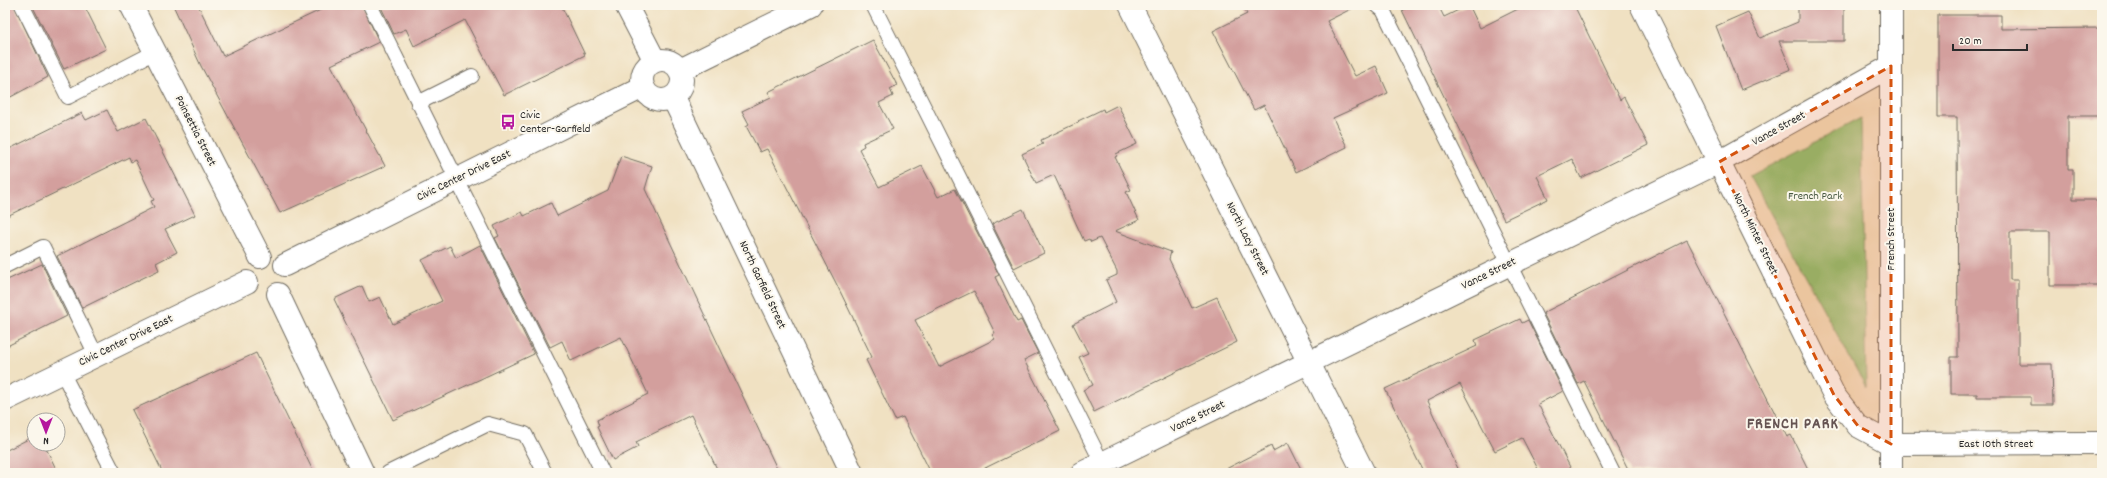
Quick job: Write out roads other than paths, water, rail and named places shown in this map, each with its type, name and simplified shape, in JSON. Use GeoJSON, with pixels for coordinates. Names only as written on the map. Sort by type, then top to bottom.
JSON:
{"type":"FeatureCollection","features":[{"type":"Feature","properties":{"kind":"street","name":"Poinsettia Street"},"geometry":{"type":"LineString","coordinates":[[131,5],[260,256]]}},
{"type":"Feature","properties":{"kind":"street"},"geometry":{"type":"LineString","coordinates":[[626,5],[655,61]]}},
{"type":"Feature","properties":{"kind":"street"},"geometry":{"type":"LineString","coordinates":[[680,70],[811,5]]}},
{"type":"Feature","properties":{"kind":"street","name":"North Lacy Street"},"geometry":{"type":"LineString","coordinates":[[1130,5],[1364,473]]}},
{"type":"Feature","properties":{"kind":"street","name":"North Minter Street"},"geometry":{"type":"LineString","coordinates":[[1641,5],[1834,395],[1858,426],[1891,444]]}},
{"type":"Feature","properties":{"kind":"street","name":"French Street"},"geometry":{"type":"LineString","coordinates":[[1891,473],[1892,5]]}},
{"type":"Feature","properties":{"kind":"street"},"geometry":{"type":"LineString","coordinates":[[655,61],[669,61],[680,70],[682,85],[679,92],[673,98],[664,101],[655,100],[647,95],[643,87],[643,71],[648,65],[655,61]]}},
{"type":"Feature","properties":{"kind":"street","name":"Vance Street"},"geometry":{"type":"LineString","coordinates":[[1082,473],[1719,162],[1891,66]]}},
{"type":"Feature","properties":{"kind":"street","name":"Civic Center Drive East"},"geometry":{"type":"LineString","coordinates":[[285,265],[643,87]]}},
{"type":"Feature","properties":{"kind":"street","name":"North Garfield Street"},"geometry":{"type":"LineString","coordinates":[[673,98],[852,473]]}},
{"type":"Feature","properties":{"kind":"street"},"geometry":{"type":"LineString","coordinates":[[260,256],[274,256],[285,265],[287,280],[284,288],[278,294],[269,296],[260,295],[252,291],[247,282],[248,267],[253,261],[260,256]]}},
{"type":"Feature","properties":{"kind":"street","name":"Civic Center Drive East"},"geometry":{"type":"LineString","coordinates":[[5,400],[247,282]]}},
{"type":"Feature","properties":{"kind":"street"},"geometry":{"type":"LineString","coordinates":[[278,294],[364,473]]}},
{"type":"Feature","properties":{"kind":"street","name":"East 10th Street"},"geometry":{"type":"LineString","coordinates":[[1891,444],[2102,444]]}},
{"type":"Feature","properties":{"kind":"lane"},"geometry":{"type":"LineString","coordinates":[[22,5],[68,97],[155,52]]}},
{"type":"Feature","properties":{"kind":"lane"},"geometry":{"type":"LineString","coordinates":[[370,5],[603,473]]}},
{"type":"Feature","properties":{"kind":"lane"},"geometry":{"type":"LineString","coordinates":[[873,5],[1102,463]]}},
{"type":"Feature","properties":{"kind":"lane"},"geometry":{"type":"LineString","coordinates":[[1377,5],[1383,10],[1613,473]]}},
{"type":"Feature","properties":{"kind":"lane"},"geometry":{"type":"LineString","coordinates":[[418,103],[472,76]]}},
{"type":"Feature","properties":{"kind":"lane"},"geometry":{"type":"LineString","coordinates":[[5,266],[43,248],[96,355]]}},
{"type":"Feature","properties":{"kind":"lane"},"geometry":{"type":"LineString","coordinates":[[62,372],[114,473]]}},
{"type":"Feature","properties":{"kind":"lane"},"geometry":{"type":"LineString","coordinates":[[388,473],[488,424],[525,434],[545,473]]}},
{"type":"Feature","properties":{"kind":"place","name":"Civic Center-Garfield"},"geometry":{"type":"Point","coordinates":[508,122]}},
{"type":"Feature","properties":{"kind":"district","name":"FRENCH PARK"},"geometry":{"type":"Point","coordinates":[1793,424]}},
{"type":"Feature","properties":{"kind":"park label","name":"French Park"},"geometry":{"type":"Point","coordinates":[1815,196]}}]}
